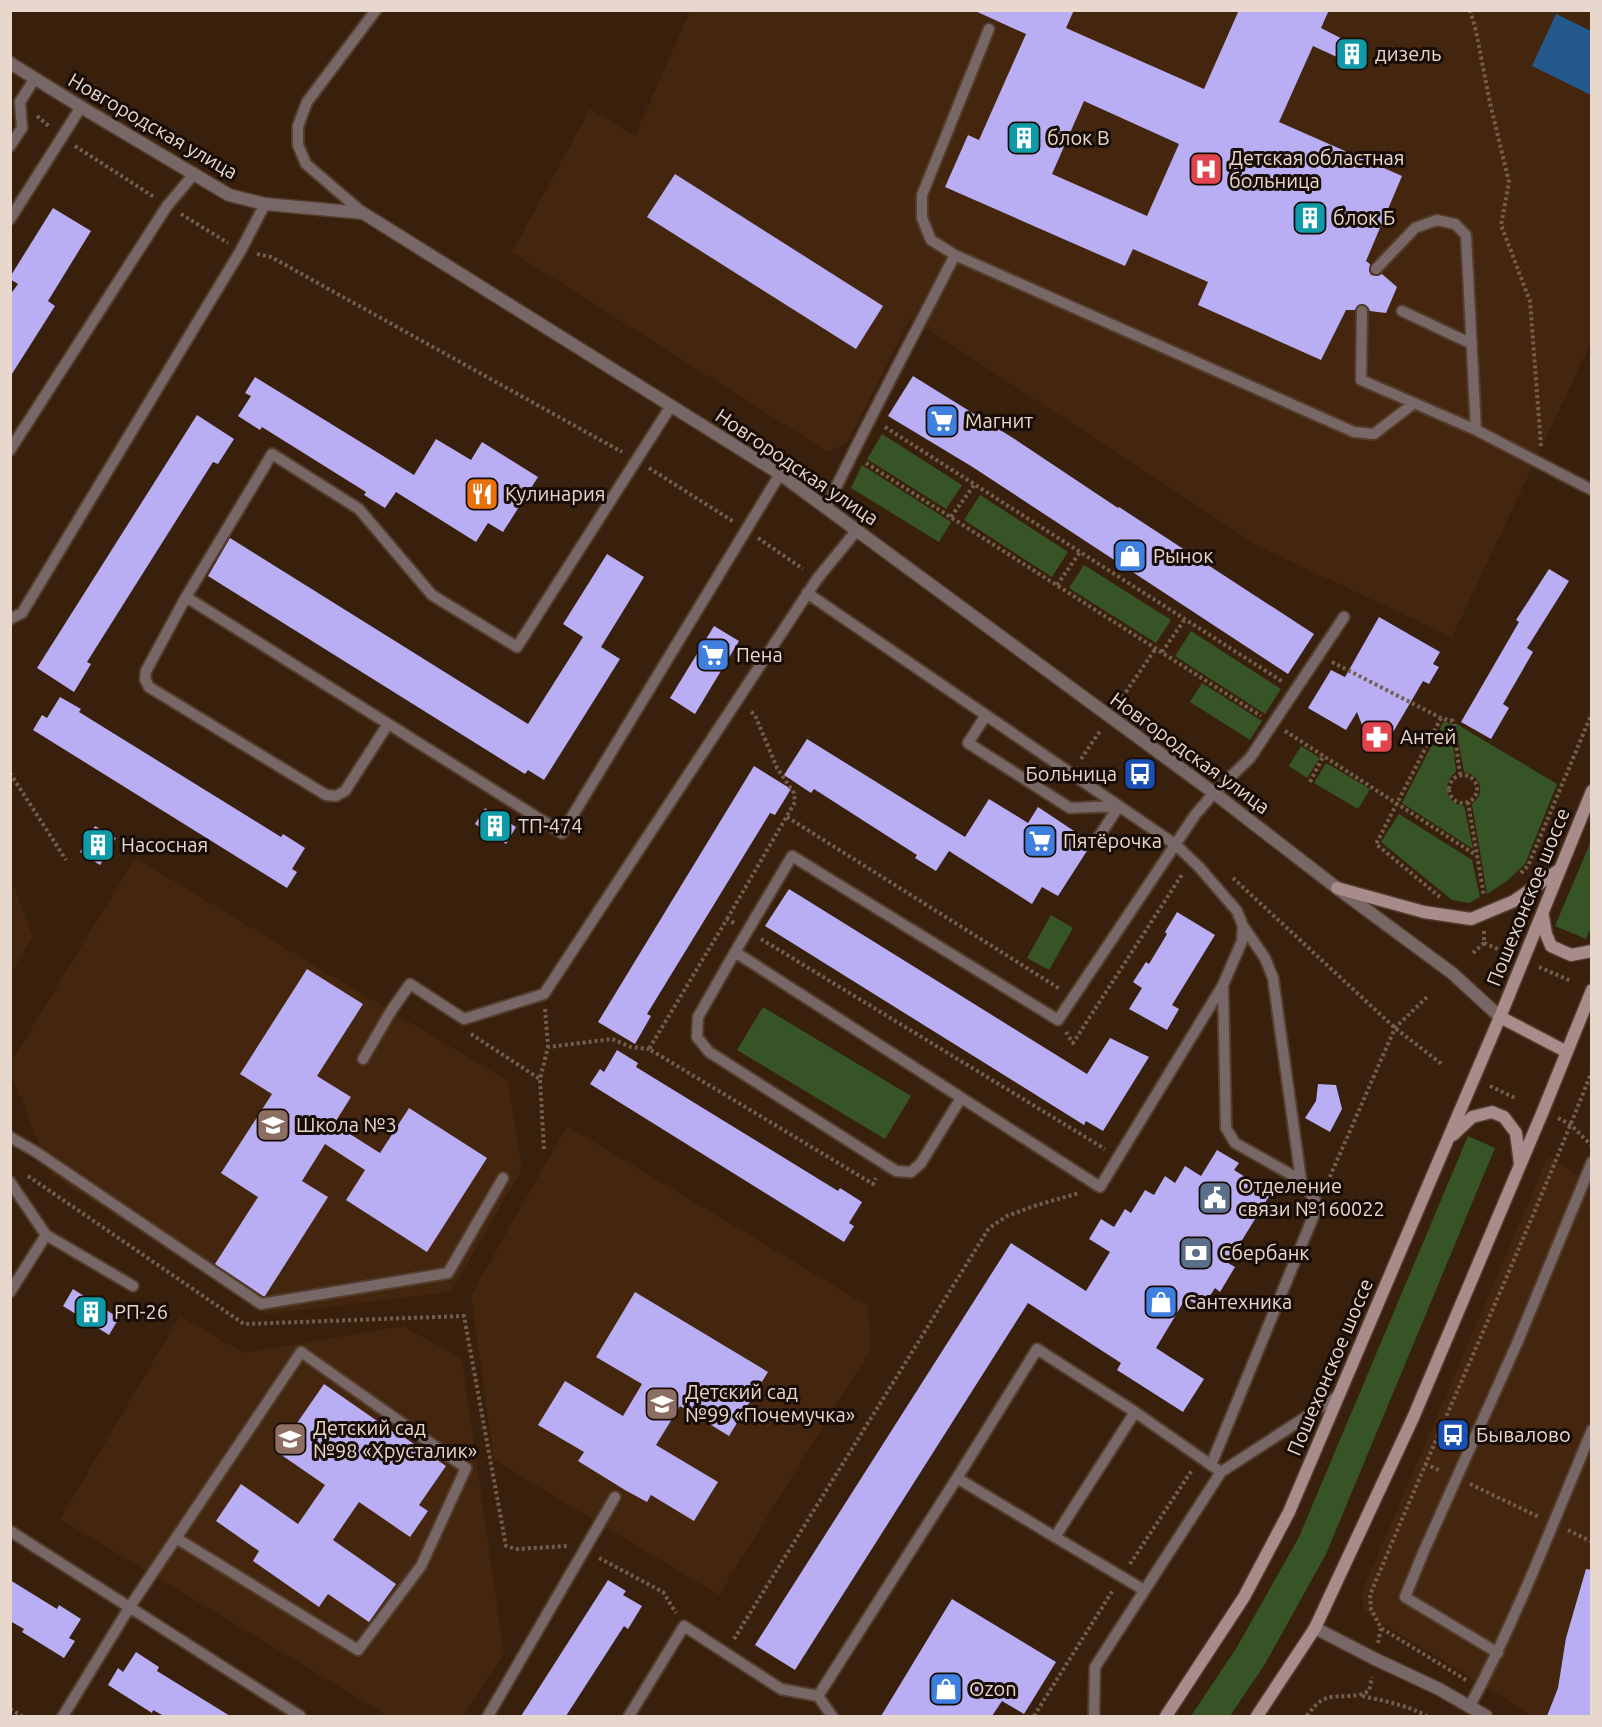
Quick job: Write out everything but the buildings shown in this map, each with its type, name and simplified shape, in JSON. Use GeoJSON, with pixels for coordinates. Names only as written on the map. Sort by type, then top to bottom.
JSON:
{"type":"FeatureCollection","features":[{"type":"Feature","properties":{"kind":"main road","name":"Пошехонское шоссе"},"geometry":{"type":"LineString","coordinates":[[1166,1716],[1244,1597],[1289,1512],[1500,1017],[1592,791]]}},
{"type":"Feature","properties":{"kind":"main road"},"geometry":{"type":"LineString","coordinates":[[1337,888],[1424,912],[1471,919],[1514,901],[1559,870]]}},
{"type":"Feature","properties":{"kind":"main road"},"geometry":{"type":"LineString","coordinates":[[1542,914],[1551,946],[1571,955],[1592,951]]}},
{"type":"Feature","properties":{"kind":"main road"},"geometry":{"type":"LineString","coordinates":[[1257,1716],[1315,1628],[1413,1418],[1592,990]]}},
{"type":"Feature","properties":{"kind":"main road","name":"Пошехонское шоссе"},"geometry":{"type":"LineString","coordinates":[[1500,1017],[1567,1052]]}},
{"type":"Feature","properties":{"kind":"main road"},"geometry":{"type":"LineString","coordinates":[[1447,1142],[1472,1117],[1492,1112],[1504,1117],[1516,1133],[1520,1165]]}},
{"type":"Feature","properties":{"kind":"street","name":"Новгородская улица"},"geometry":{"type":"LineString","coordinates":[[10,63],[229,195],[265,204],[363,213],[780,474],[1117,724],[1214,793],[1452,973],[1500,1017]]}},
{"type":"Feature","properties":{"kind":"street"},"geometry":{"type":"LineString","coordinates":[[1315,1628],[1439,1689],[1485,1716]]}},
{"type":"Feature","properties":{"kind":"lane"},"geometry":{"type":"LineString","coordinates":[[363,213],[306,164],[298,145],[298,126],[308,102],[376,10]]}},
{"type":"Feature","properties":{"kind":"lane"},"geometry":{"type":"LineString","coordinates":[[989,29],[922,195],[922,218],[931,240],[955,255],[1354,432],[1374,434],[1414,403]]}},
{"type":"Feature","properties":{"kind":"lane"},"geometry":{"type":"LineString","coordinates":[[10,146],[22,128],[20,102],[35,78]]}},
{"type":"Feature","properties":{"kind":"lane"},"geometry":{"type":"LineString","coordinates":[[10,219],[81,107]]}},
{"type":"Feature","properties":{"kind":"lane"},"geometry":{"type":"LineString","coordinates":[[10,450],[167,206],[194,174]]}},
{"type":"Feature","properties":{"kind":"lane"},"geometry":{"type":"LineString","coordinates":[[10,619],[22,613],[28,604],[236,260],[265,204]]}},
{"type":"Feature","properties":{"kind":"lane"},"geometry":{"type":"LineString","coordinates":[[1376,269],[1416,228],[1437,220],[1455,224],[1466,235],[1476,430]]}},
{"type":"Feature","properties":{"kind":"lane"},"geometry":{"type":"LineString","coordinates":[[826,508],[955,255]]}},
{"type":"Feature","properties":{"kind":"lane"},"geometry":{"type":"LineString","coordinates":[[1362,310],[1361,380],[1476,430],[1592,490]]}},
{"type":"Feature","properties":{"kind":"lane"},"geometry":{"type":"LineString","coordinates":[[1402,311],[1472,344]]}},
{"type":"Feature","properties":{"kind":"lane"},"geometry":{"type":"LineString","coordinates":[[388,724],[345,791],[336,796],[326,795],[149,687],[146,671],[186,597],[272,454],[359,509],[432,595],[517,647],[671,406]]}},
{"type":"Feature","properties":{"kind":"lane"},"geometry":{"type":"LineString","coordinates":[[186,597],[562,833],[780,474]]}},
{"type":"Feature","properties":{"kind":"lane"},"geometry":{"type":"LineString","coordinates":[[363,1059],[410,984],[464,1019],[544,994],[807,593],[857,530]]}},
{"type":"Feature","properties":{"kind":"lane"},"geometry":{"type":"LineString","coordinates":[[807,593],[1176,845],[1237,911],[1243,926],[1265,958],[1274,978],[1301,1180]]}},
{"type":"Feature","properties":{"kind":"lane"},"geometry":{"type":"LineString","coordinates":[[961,1098],[921,1163],[911,1172],[896,1171],[709,1052],[697,1037],[698,1017],[792,856],[1058,1020],[1195,815],[1250,758],[1344,617]]}},
{"type":"Feature","properties":{"kind":"lane"},"geometry":{"type":"LineString","coordinates":[[986,715],[968,743],[1070,808],[1119,806]]}},
{"type":"Feature","properties":{"kind":"lane"},"geometry":{"type":"LineString","coordinates":[[1098,838],[1119,806]]}},
{"type":"Feature","properties":{"kind":"lane"},"geometry":{"type":"LineString","coordinates":[[735,952],[1100,1187],[1223,985],[1242,941],[1243,926]]}},
{"type":"Feature","properties":{"kind":"lane"},"geometry":{"type":"LineString","coordinates":[[1211,1465],[1318,1205],[1301,1180],[1235,1143],[1226,1128],[1223,985]]}},
{"type":"Feature","properties":{"kind":"lane"},"geometry":{"type":"LineString","coordinates":[[10,1137],[36,1152],[261,1304],[448,1274],[503,1178]]}},
{"type":"Feature","properties":{"kind":"lane"},"geometry":{"type":"LineString","coordinates":[[1498,1653],[1405,1597],[1527,1320],[1592,1162]]}},
{"type":"Feature","properties":{"kind":"lane"},"geometry":{"type":"LineString","coordinates":[[10,1182],[46,1235],[133,1286]]}},
{"type":"Feature","properties":{"kind":"lane"},"geometry":{"type":"LineString","coordinates":[[10,1292],[46,1235]]}},
{"type":"Feature","properties":{"kind":"lane"},"geometry":{"type":"LineString","coordinates":[[818,1696],[1037,1349],[1135,1412],[1221,1472]]}},
{"type":"Feature","properties":{"kind":"lane"},"geometry":{"type":"LineString","coordinates":[[63,1716],[129,1608],[176,1538],[301,1352],[466,1468],[421,1566],[358,1650],[176,1538]]}},
{"type":"Feature","properties":{"kind":"lane"},"geometry":{"type":"LineString","coordinates":[[1094,1716],[1095,1667],[1221,1472],[1338,1396]]}},
{"type":"Feature","properties":{"kind":"lane"},"geometry":{"type":"LineString","coordinates":[[1055,1538],[1135,1412]]}},
{"type":"Feature","properties":{"kind":"lane"},"geometry":{"type":"LineString","coordinates":[[1470,1706],[1498,1653],[1592,1430]]}},
{"type":"Feature","properties":{"kind":"lane"},"geometry":{"type":"LineString","coordinates":[[957,1478],[1144,1590]]}},
{"type":"Feature","properties":{"kind":"lane"},"geometry":{"type":"LineString","coordinates":[[488,1716],[615,1497]]}},
{"type":"Feature","properties":{"kind":"lane"},"geometry":{"type":"LineString","coordinates":[[10,1532],[300,1716]]}},
{"type":"Feature","properties":{"kind":"lane"},"geometry":{"type":"LineString","coordinates":[[629,1716],[684,1626],[782,1689],[818,1696],[832,1716]]}},
{"type":"Feature","properties":{"kind":"path"},"geometry":{"type":"LineString","coordinates":[[1470,10],[1509,182],[1501,225],[1530,301],[1543,464]]}},
{"type":"Feature","properties":{"kind":"path"},"geometry":{"type":"LineString","coordinates":[[872,418],[1296,691]]}},
{"type":"Feature","properties":{"kind":"path"},"geometry":{"type":"LineString","coordinates":[[852,454],[1324,755],[1476,855]]}},
{"type":"Feature","properties":{"kind":"path"},"geometry":{"type":"LineString","coordinates":[[951,517],[975,484]]}},
{"type":"Feature","properties":{"kind":"path"},"geometry":{"type":"LineString","coordinates":[[1057,585],[1080,552]]}},
{"type":"Feature","properties":{"kind":"path"},"geometry":{"type":"LineString","coordinates":[[1162,652],[1185,619]]}},
{"type":"Feature","properties":{"kind":"path"},"geometry":{"type":"LineString","coordinates":[[1319,655],[1441,718],[1453,721],[1460,774]]}},
{"type":"Feature","properties":{"kind":"path"},"geometry":{"type":"LineString","coordinates":[[649,1049],[795,802],[794,793],[777,768],[755,715],[736,701]]}},
{"type":"Feature","properties":{"kind":"path"},"geometry":{"type":"LineString","coordinates":[[1515,879],[1528,866],[1592,713]]}},
{"type":"Feature","properties":{"kind":"path"},"geometry":{"type":"LineString","coordinates":[[1441,718],[1376,844],[1444,900]]}},
{"type":"Feature","properties":{"kind":"path"},"geometry":{"type":"LineString","coordinates":[[1310,782],[1324,755]]}},
{"type":"Feature","properties":{"kind":"path"},"geometry":{"type":"LineString","coordinates":[[10,773],[66,860]]}},
{"type":"Feature","properties":{"kind":"path"},"geometry":{"type":"LineString","coordinates":[[1460,774],[1474,778],[1477,785],[1478,792],[1474,799],[1468,802],[1455,801],[1450,796],[1450,782],[1460,774]]}},
{"type":"Feature","properties":{"kind":"path"},"geometry":{"type":"LineString","coordinates":[[1468,802],[1485,901],[1493,896]]}},
{"type":"Feature","properties":{"kind":"path"},"geometry":{"type":"LineString","coordinates":[[787,817],[1074,998]]}},
{"type":"Feature","properties":{"kind":"path"},"geometry":{"type":"LineString","coordinates":[[1058,1020],[1073,1043],[1191,860]]}},
{"type":"Feature","properties":{"kind":"path"},"geometry":{"type":"LineString","coordinates":[[727,919],[1118,1158]]}},
{"type":"Feature","properties":{"kind":"path"},"geometry":{"type":"LineString","coordinates":[[1473,953],[1484,943],[1484,924]]}},
{"type":"Feature","properties":{"kind":"path"},"geometry":{"type":"LineString","coordinates":[[1484,943],[1500,950]]}},
{"type":"Feature","properties":{"kind":"path"},"geometry":{"type":"LineString","coordinates":[[1533,964],[1571,981]]}},
{"type":"Feature","properties":{"kind":"path"},"geometry":{"type":"LineString","coordinates":[[544,994],[548,1047],[540,1079],[544,1149]]}},
{"type":"Feature","properties":{"kind":"path"},"geometry":{"type":"LineString","coordinates":[[1318,1205],[1395,1028],[1429,995]]}},
{"type":"Feature","properties":{"kind":"path"},"geometry":{"type":"LineString","coordinates":[[464,1019],[466,1031],[540,1079]]}},
{"type":"Feature","properties":{"kind":"path"},"geometry":{"type":"LineString","coordinates":[[548,1047],[612,1039],[631,1047],[649,1049],[873,1185],[885,1164]]}},
{"type":"Feature","properties":{"kind":"path"},"geometry":{"type":"LineString","coordinates":[[1381,1628],[1371,1609],[1370,1595],[1592,1071]]}},
{"type":"Feature","properties":{"kind":"path"},"geometry":{"type":"LineString","coordinates":[[1490,1086],[1515,1098]]}},
{"type":"Feature","properties":{"kind":"path"},"geometry":{"type":"LineString","coordinates":[[1555,1117],[1570,1125],[1592,1146]]}},
{"type":"Feature","properties":{"kind":"path"},"geometry":{"type":"LineString","coordinates":[[726,1653],[989,1228],[1007,1216],[1034,1206],[1100,1187]]}},
{"type":"Feature","properties":{"kind":"path"},"geometry":{"type":"LineString","coordinates":[[1425,1464],[1554,1524]]}},
{"type":"Feature","properties":{"kind":"path"},"geometry":{"type":"LineString","coordinates":[[1567,1530],[1592,1542]]}},
{"type":"Feature","properties":{"kind":"path"},"geometry":{"type":"LineString","coordinates":[[1361,1696],[1369,1691]]}},
{"type":"Feature","properties":{"kind":"path"},"geometry":{"type":"LineString","coordinates":[[1307,1716],[1319,1702],[1340,1696],[1361,1696],[1389,1701],[1412,1708],[1427,1716]]}},
{"type":"Feature","properties":{"kind":"path"},"geometry":{"type":"LineString","coordinates":[[10,1709],[22,1716]]}},
{"type":"Feature","properties":{"kind":"shaded area"},"geometry":{"type":"Polygon","coordinates":[[[690,11],[1591,11],[1591,343],[1452,637],[1258,546],[911,318],[847,443],[828,452],[512,252],[590,109],[635,136],[690,11]]]}},
{"type":"Feature","properties":{"kind":"shaded area","name":"Школа №3"},"geometry":{"type":"Polygon","coordinates":[[[135,858],[508,1081],[522,1169],[451,1292],[267,1314],[51,1174],[11,1074],[10,1064],[135,858]]]}},
{"type":"Feature","properties":{"kind":"shaded area"},"geometry":{"type":"Polygon","coordinates":[[[10,877],[33,937],[11,973],[10,973],[10,877]]]}},
{"type":"Feature","properties":{"kind":"shaded area","name":"Детский сад №99 «Почемучка»"},"geometry":{"type":"Polygon","coordinates":[[[567,1126],[868,1306],[871,1349],[719,1595],[494,1460],[471,1295],[567,1126]]]}},
{"type":"Feature","properties":{"kind":"shaded area"},"geometry":{"type":"Polygon","coordinates":[[[1548,1156],[1591,1183],[1591,1716],[1533,1716],[1365,1613],[1361,1594],[1548,1156]]]}},
{"type":"Feature","properties":{"kind":"shaded area","name":"Детский сад №98 «Хрусталик»"},"geometry":{"type":"Polygon","coordinates":[[[180,1316],[244,1353],[403,1326],[462,1359],[504,1653],[464,1716],[388,1716],[60,1519],[180,1316]]]}},
{"type":"Feature","properties":{"kind":"green space"},"geometry":{"type":"Polygon","coordinates":[[[882,434],[962,485],[946,509],[867,459],[882,434]]]}},
{"type":"Feature","properties":{"kind":"green space"},"geometry":{"type":"Polygon","coordinates":[[[862,465],[951,522],[939,542],[851,488],[862,465]]]}},
{"type":"Feature","properties":{"kind":"green space"},"geometry":{"type":"Polygon","coordinates":[[[980,495],[1068,552],[1052,577],[964,520],[980,495]]]}},
{"type":"Feature","properties":{"kind":"green space"},"geometry":{"type":"Polygon","coordinates":[[[1084,565],[1171,620],[1156,643],[1069,588],[1084,565]]]}},
{"type":"Feature","properties":{"kind":"green space"},"geometry":{"type":"Polygon","coordinates":[[[1191,631],[1281,689],[1265,714],[1175,656],[1191,631]]]}},
{"type":"Feature","properties":{"kind":"green space"},"geometry":{"type":"Polygon","coordinates":[[[1202,683],[1262,721],[1250,740],[1190,702],[1202,683]]]}},
{"type":"Feature","properties":{"kind":"green space"},"geometry":{"type":"Polygon","coordinates":[[[1444,721],[1451,724],[1456,772],[1448,782],[1447,792],[1453,801],[1464,806],[1473,849],[1402,803],[1444,721]]]}},
{"type":"Feature","properties":{"kind":"green space"},"geometry":{"type":"Polygon","coordinates":[[[1455,723],[1557,784],[1525,864],[1507,881],[1487,894],[1472,804],[1479,795],[1480,785],[1474,777],[1464,772],[1455,723]]]}},
{"type":"Feature","properties":{"kind":"green space"},"geometry":{"type":"Polygon","coordinates":[[[1301,746],[1320,758],[1307,778],[1289,766],[1301,746]]]}},
{"type":"Feature","properties":{"kind":"green space"},"geometry":{"type":"Polygon","coordinates":[[[1326,763],[1370,789],[1358,809],[1314,783],[1326,763]]]}},
{"type":"Feature","properties":{"kind":"green space"},"geometry":{"type":"Polygon","coordinates":[[[1399,814],[1472,860],[1480,897],[1469,903],[1452,900],[1381,842],[1399,814]]]}},
{"type":"Feature","properties":{"kind":"green space"},"geometry":{"type":"Polygon","coordinates":[[[1591,841],[1591,926],[1586,939],[1555,926],[1591,841]]]}},
{"type":"Feature","properties":{"kind":"green space"},"geometry":{"type":"Polygon","coordinates":[[[1051,915],[1073,928],[1049,970],[1027,958],[1051,915]]]}},
{"type":"Feature","properties":{"kind":"green space"},"geometry":{"type":"Polygon","coordinates":[[[763,1007],[911,1096],[885,1139],[737,1050],[763,1007]]]}},
{"type":"Feature","properties":{"kind":"green space"},"geometry":{"type":"Polygon","coordinates":[[[1468,1136],[1495,1148],[1326,1554],[1265,1664],[1230,1716],[1191,1716],[1237,1647],[1299,1537],[1468,1136]]]}},
{"type":"Feature","properties":{"kind":"water"},"geometry":{"type":"Polygon","coordinates":[[[1556,14],[1591,31],[1591,95],[1532,66],[1556,14]]]}},
{"type":"Feature","properties":{"kind":"place","name":"дизель"},"geometry":{"type":"Point","coordinates":[1352,54]}},
{"type":"Feature","properties":{"kind":"place","name":"блок В"},"geometry":{"type":"Point","coordinates":[1024,138]}},
{"type":"Feature","properties":{"kind":"place","name":"Детская областная больница"},"geometry":{"type":"Point","coordinates":[1206,169]}},
{"type":"Feature","properties":{"kind":"place","name":"блок Б"},"geometry":{"type":"Point","coordinates":[1310,218]}},
{"type":"Feature","properties":{"kind":"place","name":"Магнит"},"geometry":{"type":"Point","coordinates":[942,421]}},
{"type":"Feature","properties":{"kind":"place","name":"Кулинария"},"geometry":{"type":"Point","coordinates":[482,494]}},
{"type":"Feature","properties":{"kind":"place","name":"Рынок"},"geometry":{"type":"Point","coordinates":[1130,556]}},
{"type":"Feature","properties":{"kind":"place","name":"Пена"},"geometry":{"type":"Point","coordinates":[713,655]}},
{"type":"Feature","properties":{"kind":"place","name":"Антей"},"geometry":{"type":"Point","coordinates":[1377,737]}},
{"type":"Feature","properties":{"kind":"place","name":"Больница"},"geometry":{"type":"Point","coordinates":[1140,774]}},
{"type":"Feature","properties":{"kind":"place","name":"ТП-474"},"geometry":{"type":"Point","coordinates":[495,826]}},
{"type":"Feature","properties":{"kind":"place","name":"Пятёрочка"},"geometry":{"type":"Point","coordinates":[1040,841]}},
{"type":"Feature","properties":{"kind":"place","name":"Насосная"},"geometry":{"type":"Point","coordinates":[98,845]}},
{"type":"Feature","properties":{"kind":"place","name":"Школа №3"},"geometry":{"type":"Point","coordinates":[273,1125]}},
{"type":"Feature","properties":{"kind":"place","name":"Отделение связи №160022"},"geometry":{"type":"Point","coordinates":[1215,1198]}},
{"type":"Feature","properties":{"kind":"place","name":"Сбербанк"},"geometry":{"type":"Point","coordinates":[1196,1253]}},
{"type":"Feature","properties":{"kind":"place","name":"Сантехника"},"geometry":{"type":"Point","coordinates":[1161,1302]}},
{"type":"Feature","properties":{"kind":"place","name":"РП-26"},"geometry":{"type":"Point","coordinates":[91,1312]}},
{"type":"Feature","properties":{"kind":"place","name":"Детский сад №99 «Почемучка»"},"geometry":{"type":"Point","coordinates":[662,1404]}},
{"type":"Feature","properties":{"kind":"place","name":"Бывалово"},"geometry":{"type":"Point","coordinates":[1453,1435]}},
{"type":"Feature","properties":{"kind":"place","name":"Детский сад №98 «Хрусталик»"},"geometry":{"type":"Point","coordinates":[290,1439]}},
{"type":"Feature","properties":{"kind":"place","name":"Ozon"},"geometry":{"type":"Point","coordinates":[946,1689]}}]}
